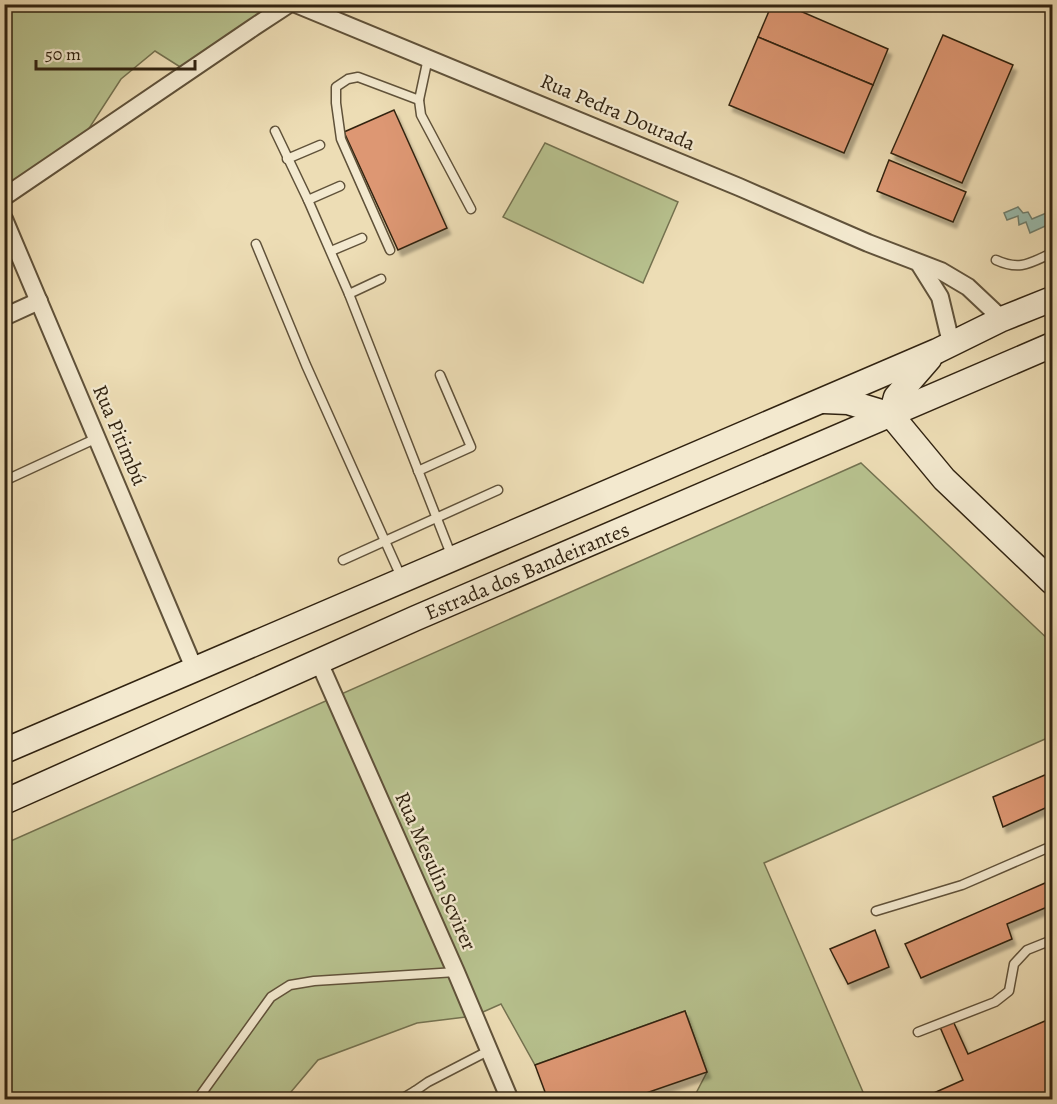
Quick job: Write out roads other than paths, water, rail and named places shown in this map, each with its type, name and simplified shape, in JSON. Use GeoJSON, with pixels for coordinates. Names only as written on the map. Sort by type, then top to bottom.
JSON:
{"type":"FeatureCollection","features":[{"type":"Feature","properties":{"kind":"main road","name":"Estrada dos Bandeirantes"},"geometry":{"type":"LineString","coordinates":[[4,751],[944,347],[1002,319],[1053,299]]}},
{"type":"Feature","properties":{"kind":"main road","name":"Estrada dos Bandeirantes"},"geometry":{"type":"LineString","coordinates":[[4,802],[416,618],[1053,345]]}},
{"type":"Feature","properties":{"kind":"main road"},"geometry":{"type":"LineString","coordinates":[[891,415],[896,397],[907,382],[944,347]]}},
{"type":"Feature","properties":{"kind":"main road"},"geometry":{"type":"LineString","coordinates":[[820,400],[848,402],[891,415],[944,479],[1053,582]]}},
{"type":"Feature","properties":{"kind":"street"},"geometry":{"type":"LineString","coordinates":[[4,196],[289,4]]}},
{"type":"Feature","properties":{"kind":"street","name":"Rua Pedra Dourada"},"geometry":{"type":"LineString","coordinates":[[296,4],[957,279],[1002,319]]}},
{"type":"Feature","properties":{"kind":"street","name":"Rua Pitimbú"},"geometry":{"type":"LineString","coordinates":[[4,219],[194,668]]}},
{"type":"Feature","properties":{"kind":"street"},"geometry":{"type":"LineString","coordinates":[[920,265],[940,297],[944,347]]}},
{"type":"Feature","properties":{"kind":"street"},"geometry":{"type":"LineString","coordinates":[[4,317],[39,301]]}},
{"type":"Feature","properties":{"kind":"street","name":"Rua Mesulin Scvirer"},"geometry":{"type":"LineString","coordinates":[[319,662],[510,1100]]}},
{"type":"Feature","properties":{"kind":"lane"},"geometry":{"type":"LineString","coordinates":[[428,58],[419,100],[421,115],[471,209]]}},
{"type":"Feature","properties":{"kind":"lane"},"geometry":{"type":"LineString","coordinates":[[390,250],[341,140],[336,87],[348,79],[358,77],[419,100]]}},
{"type":"Feature","properties":{"kind":"lane"},"geometry":{"type":"LineString","coordinates":[[275,132],[349,294],[452,559]]}},
{"type":"Feature","properties":{"kind":"lane"},"geometry":{"type":"LineString","coordinates":[[287,159],[320,145]]}},
{"type":"Feature","properties":{"kind":"lane"},"geometry":{"type":"LineString","coordinates":[[308,200],[340,186]]}},
{"type":"Feature","properties":{"kind":"lane"},"geometry":{"type":"LineString","coordinates":[[330,251],[362,238]]}},
{"type":"Feature","properties":{"kind":"lane"},"geometry":{"type":"LineString","coordinates":[[256,244],[364,497],[402,579]]}},
{"type":"Feature","properties":{"kind":"lane"},"geometry":{"type":"LineString","coordinates":[[996,260],[1007,266],[1026,265],[1053,253]]}},
{"type":"Feature","properties":{"kind":"lane"},"geometry":{"type":"LineString","coordinates":[[349,294],[381,279]]}},
{"type":"Feature","properties":{"kind":"lane"},"geometry":{"type":"LineString","coordinates":[[418,471],[471,447],[440,375]]}},
{"type":"Feature","properties":{"kind":"lane"},"geometry":{"type":"LineString","coordinates":[[4,481],[97,438]]}},
{"type":"Feature","properties":{"kind":"lane"},"geometry":{"type":"LineString","coordinates":[[343,560],[498,490]]}},
{"type":"Feature","properties":{"kind":"lane"},"geometry":{"type":"LineString","coordinates":[[876,911],[962,885],[1053,846]]}},
{"type":"Feature","properties":{"kind":"lane"},"geometry":{"type":"LineString","coordinates":[[918,1032],[994,1002],[1009,992],[1014,963],[1027,950],[1053,940]]}},
{"type":"Feature","properties":{"kind":"lane"},"geometry":{"type":"LineString","coordinates":[[197,1100],[271,997],[290,986],[315,981],[456,972]]}},
{"type":"Feature","properties":{"kind":"lane"},"geometry":{"type":"LineString","coordinates":[[400,1100],[417,1095],[428,1082],[488,1051]]}}]}
